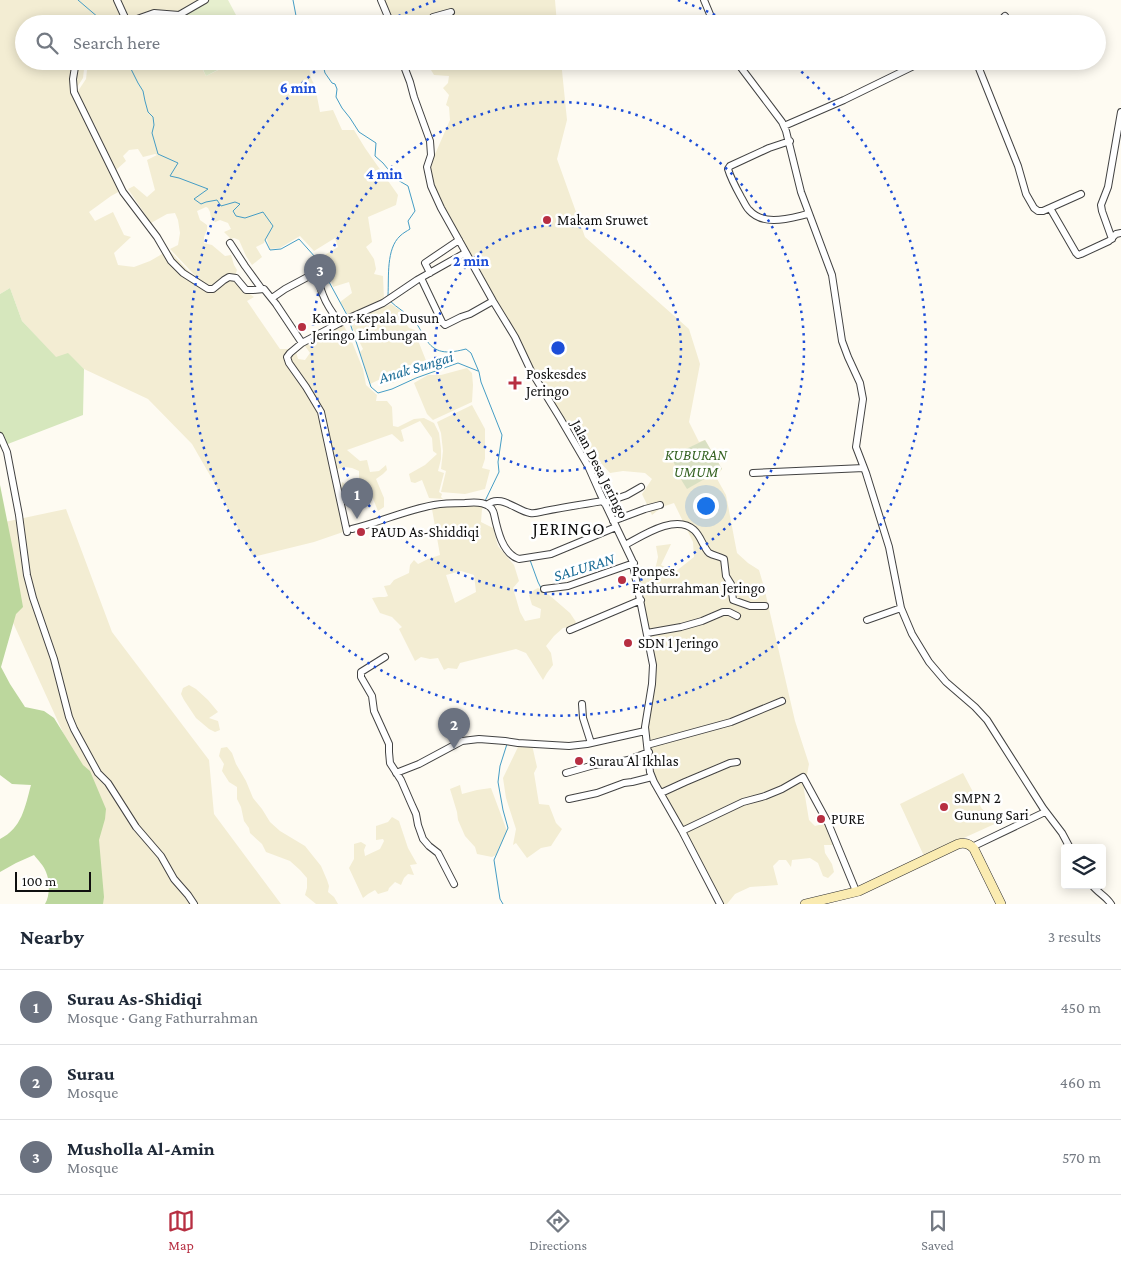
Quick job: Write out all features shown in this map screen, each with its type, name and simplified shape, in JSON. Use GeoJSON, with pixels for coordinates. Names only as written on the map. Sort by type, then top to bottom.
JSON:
{"type":"FeatureCollection","features":[{"type":"Feature","properties":{"kind":"street"},"geometry":{"type":"LineString","coordinates":[[118,0],[123,15]]}},
{"type":"Feature","properties":{"kind":"street"},"geometry":{"type":"LineString","coordinates":[[148,15],[154,13],[180,15],[205,0]]}},
{"type":"Feature","properties":{"kind":"street"},"geometry":{"type":"LineString","coordinates":[[382,0],[388,15]]}},
{"type":"Feature","properties":{"kind":"street"},"geometry":{"type":"LineString","coordinates":[[704,0],[710,15]]}},
{"type":"Feature","properties":{"kind":"street"},"geometry":{"type":"LineString","coordinates":[[440,15],[451,12]]}},
{"type":"Feature","properties":{"kind":"street"},"geometry":{"type":"LineString","coordinates":[[74,70],[74,92],[123,192],[157,237],[171,261],[183,273],[208,288],[213,289],[229,277],[236,278],[246,290],[261,288]]}},
{"type":"Feature","properties":{"kind":"street","name":"Jalan Desa Jeringo"},"geometry":{"type":"LineString","coordinates":[[405,70],[430,140],[431,155],[427,167],[431,186],[441,208],[519,344],[531,371],[588,466],[634,563],[652,659],[652,684],[646,722],[652,777],[720,904]]}},
{"type":"Feature","properties":{"kind":"street"},"geometry":{"type":"LineString","coordinates":[[743,70],[784,126],[790,141],[797,180],[832,276],[842,341],[862,388],[863,399],[856,447],[889,547],[901,608],[924,656],[946,682],[976,707],[987,720],[1045,812],[1062,833],[1068,844]]}},
{"type":"Feature","properties":{"kind":"street"},"geometry":{"type":"LineString","coordinates":[[784,126],[906,70]]}},
{"type":"Feature","properties":{"kind":"street"},"geometry":{"type":"LineString","coordinates":[[980,70],[1033,207],[1041,211],[1081,194]]}},
{"type":"Feature","properties":{"kind":"street"},"geometry":{"type":"LineString","coordinates":[[1112,239],[1101,205],[1108,187],[1121,112]]}},
{"type":"Feature","properties":{"kind":"street"},"geometry":{"type":"LineString","coordinates":[[790,141],[769,148],[730,166],[728,169],[732,181],[746,206],[754,215],[774,220],[808,214]]}},
{"type":"Feature","properties":{"kind":"street"},"geometry":{"type":"LineString","coordinates":[[1050,208],[1078,254],[1082,254],[1112,239],[1116,234],[1121,234]]}},
{"type":"Feature","properties":{"kind":"street"},"geometry":{"type":"LineString","coordinates":[[430,273],[425,262],[459,240]]}},
{"type":"Feature","properties":{"kind":"street"},"geometry":{"type":"LineString","coordinates":[[230,243],[261,288],[272,298],[302,343]]}},
{"type":"Feature","properties":{"kind":"street"},"geometry":{"type":"LineString","coordinates":[[466,253],[421,278],[383,303],[302,343],[287,357],[321,412],[350,531],[383,519],[436,504],[470,502],[488,505],[493,510],[502,541],[511,554],[518,559],[551,554],[645,509],[660,505]]}},
{"type":"Feature","properties":{"kind":"street"},"geometry":{"type":"LineString","coordinates":[[272,298],[314,273],[321,286],[326,303],[340,323]]}},
{"type":"Feature","properties":{"kind":"street"},"geometry":{"type":"LineString","coordinates":[[421,278],[445,325],[493,301]]}},
{"type":"Feature","properties":{"kind":"street"},"geometry":{"type":"LineString","coordinates":[[0,436],[7,452],[19,515],[27,575],[54,659],[69,717],[98,773],[108,783],[136,827],[161,856],[174,879],[194,904]]}},
{"type":"Feature","properties":{"kind":"street"},"geometry":{"type":"LineString","coordinates":[[752,473],[864,468]]}},
{"type":"Feature","properties":{"kind":"street"},"geometry":{"type":"LineString","coordinates":[[488,505],[492,500],[495,500],[505,502],[522,512],[535,514],[579,504],[604,502],[627,496],[641,487]]}},
{"type":"Feature","properties":{"kind":"street"},"geometry":{"type":"LineString","coordinates":[[625,545],[662,526],[675,524],[688,526],[697,534],[710,553],[724,559],[726,576],[731,584],[733,600],[750,606],[765,606]]}},
{"type":"Feature","properties":{"kind":"street"},"geometry":{"type":"LineString","coordinates":[[544,589],[568,586],[634,563]]}},
{"type":"Feature","properties":{"kind":"street"},"geometry":{"type":"LineString","coordinates":[[570,630],[641,600]]}},
{"type":"Feature","properties":{"kind":"street"},"geometry":{"type":"LineString","coordinates":[[867,620],[901,608]]}},
{"type":"Feature","properties":{"kind":"street"},"geometry":{"type":"LineString","coordinates":[[647,633],[681,627],[723,612],[729,612],[737,616]]}},
{"type":"Feature","properties":{"kind":"street"},"geometry":{"type":"LineString","coordinates":[[385,657],[361,672],[361,677],[372,696],[374,711],[389,744],[390,763],[405,789],[416,814],[423,839],[428,846],[438,853],[454,884]]}},
{"type":"Feature","properties":{"kind":"street"},"geometry":{"type":"LineString","coordinates":[[566,773],[594,765],[628,760],[648,748],[724,724],[782,701]]}},
{"type":"Feature","properties":{"kind":"street"},"geometry":{"type":"LineString","coordinates":[[582,704],[583,718],[591,743]]}},
{"type":"Feature","properties":{"kind":"street"},"geometry":{"type":"LineString","coordinates":[[396,773],[419,764],[462,741],[479,739],[506,740],[518,743],[560,746],[591,743],[646,731]]}},
{"type":"Feature","properties":{"kind":"street"},"geometry":{"type":"LineString","coordinates":[[660,793],[730,763],[737,762]]}},
{"type":"Feature","properties":{"kind":"street"},"geometry":{"type":"LineString","coordinates":[[569,799],[652,777]]}},
{"type":"Feature","properties":{"kind":"street"},"geometry":{"type":"LineString","coordinates":[[682,831],[744,802],[782,789],[804,777],[828,823],[856,891]]}},
{"type":"Feature","properties":{"kind":"street"},"geometry":{"type":"LineString","coordinates":[[972,847],[1045,812]]}},
{"type":"Feature","properties":{"kind":"street"},"geometry":{"type":"LineString","coordinates":[[805,904],[856,891],[958,844],[966,843],[972,847],[1001,904]]}},
{"type":"Feature","properties":{"kind":"street"},"geometry":{"type":"LineString","coordinates":[[1095,889],[1106,897],[1111,904]]}},
{"type":"Feature","properties":{"kind":"green space"},"geometry":{"type":"Polygon","coordinates":[[[0,0],[201,0],[178,15],[166,13],[158,15],[15,15],[15,70],[84,70],[83,78],[76,89],[124,189],[89,212],[95,221],[113,212],[124,235],[131,237],[114,253],[118,265],[134,267],[150,261],[169,250],[205,289],[225,280],[234,280],[254,297],[247,301],[280,349],[288,349],[301,343],[286,356],[320,411],[346,531],[314,542],[253,557],[192,444],[148,399],[84,369],[68,354],[56,358],[22,321],[10,288],[0,294],[0,0]]]}},
{"type":"Feature","properties":{"kind":"green space"},"geometry":{"type":"Polygon","coordinates":[[[206,0],[228,0],[236,15],[180,15],[206,0]]]}},
{"type":"Feature","properties":{"kind":"green space"},"geometry":{"type":"Polygon","coordinates":[[[380,0],[555,0],[556,15],[388,15],[380,0]]]}},
{"type":"Feature","properties":{"kind":"green space"},"geometry":{"type":"Polygon","coordinates":[[[87,70],[203,70],[206,76],[218,70],[310,70],[320,112],[333,110],[342,130],[354,130],[398,195],[396,205],[368,217],[372,242],[366,247],[374,259],[376,269],[374,274],[383,276],[384,300],[348,315],[340,302],[352,293],[349,282],[333,287],[321,257],[338,247],[335,238],[314,251],[300,236],[280,248],[270,249],[266,237],[264,243],[256,247],[262,257],[252,265],[239,240],[231,239],[224,232],[231,229],[228,223],[220,220],[215,222],[206,207],[197,211],[200,220],[207,225],[204,243],[212,245],[225,256],[231,255],[237,270],[235,276],[213,288],[205,286],[170,249],[178,245],[180,233],[175,213],[167,214],[151,223],[128,189],[134,186],[147,197],[155,190],[147,160],[157,155],[143,157],[138,149],[129,150],[123,156],[126,161],[116,170],[95,125],[78,98],[78,91],[86,79],[87,70]]]}},
{"type":"Feature","properties":{"kind":"green space"},"geometry":{"type":"Polygon","coordinates":[[[203,70],[218,70],[206,76],[203,70]]]}},
{"type":"Feature","properties":{"kind":"green space"},"geometry":{"type":"Polygon","coordinates":[[[431,70],[562,70],[567,120],[557,159],[585,237],[689,329],[700,364],[689,422],[699,442],[705,440],[722,469],[716,477],[726,495],[737,553],[759,570],[795,721],[809,764],[804,790],[809,820],[815,826],[830,822],[834,845],[824,845],[825,853],[832,864],[834,872],[828,878],[823,876],[818,863],[810,858],[792,860],[791,867],[786,860],[779,860],[773,866],[778,885],[750,887],[735,894],[727,904],[724,904],[651,775],[647,728],[652,671],[634,565],[655,570],[658,557],[656,546],[671,544],[661,565],[675,572],[694,557],[693,542],[674,503],[662,507],[652,515],[642,494],[652,479],[645,473],[623,471],[610,473],[600,462],[593,449],[580,453],[493,301],[431,186],[427,167],[450,120],[449,107],[446,105],[449,95],[443,88],[448,83],[449,76],[434,75],[431,70]]]}},
{"type":"Feature","properties":{"kind":"green space"},"geometry":{"type":"Polygon","coordinates":[[[10,288],[22,321],[56,357],[68,353],[84,369],[83,415],[0,447],[0,294],[10,288]]]}},
{"type":"Feature","properties":{"kind":"green space"},"geometry":{"type":"Polygon","coordinates":[[[391,304],[401,311],[409,328],[415,330],[429,368],[392,383],[389,375],[370,384],[360,352],[363,349],[349,321],[391,304]]]}},
{"type":"Feature","properties":{"kind":"green space"},"geometry":{"type":"Polygon","coordinates":[[[338,326],[344,326],[350,337],[363,369],[366,385],[377,395],[376,401],[387,401],[392,407],[393,426],[398,427],[414,419],[424,418],[434,423],[439,433],[441,449],[438,471],[444,473],[439,492],[442,494],[441,497],[443,499],[429,498],[422,480],[415,483],[411,482],[409,474],[425,465],[437,454],[433,451],[432,438],[420,421],[401,430],[404,441],[401,442],[392,434],[347,450],[360,461],[367,460],[370,472],[379,471],[386,465],[387,470],[376,479],[384,498],[384,507],[378,511],[371,494],[345,502],[341,491],[342,482],[349,486],[359,479],[359,471],[345,467],[337,469],[324,411],[299,371],[290,361],[296,352],[298,359],[305,360],[310,353],[305,346],[338,326]]]}},
{"type":"Feature","properties":{"kind":"green space"},"geometry":{"type":"Polygon","coordinates":[[[467,368],[472,373],[472,402],[433,420],[427,414],[414,383],[428,375],[441,375],[467,368]]]}},
{"type":"Feature","properties":{"kind":"green space"},"geometry":{"type":"Polygon","coordinates":[[[472,405],[485,429],[485,459],[482,468],[490,470],[485,489],[465,494],[441,492],[446,471],[441,469],[443,451],[441,433],[437,422],[472,405]]]}},
{"type":"Feature","properties":{"kind":"green space","name":"KUBURAN UMUM"},"geometry":{"type":"Polygon","coordinates":[[[705,440],[722,469],[687,489],[671,456],[705,440]]]}},
{"type":"Feature","properties":{"kind":"green space"},"geometry":{"type":"Polygon","coordinates":[[[0,485],[23,607],[16,614],[1,667],[25,707],[44,711],[54,718],[83,765],[90,771],[106,809],[99,840],[103,904],[45,904],[49,893],[48,880],[44,868],[34,855],[0,872],[0,839],[18,823],[22,816],[31,785],[12,784],[0,775],[0,485]]]}},
{"type":"Feature","properties":{"kind":"green space"},"geometry":{"type":"Polygon","coordinates":[[[490,501],[482,509],[481,522],[493,528],[498,546],[514,565],[519,581],[513,588],[520,612],[525,621],[540,618],[541,609],[532,605],[529,595],[538,588],[570,613],[576,622],[574,626],[563,628],[546,646],[551,653],[553,665],[543,680],[526,653],[516,649],[460,663],[457,669],[448,668],[444,670],[438,658],[421,657],[415,661],[399,629],[402,627],[392,617],[380,613],[372,598],[388,596],[384,586],[390,585],[394,580],[409,573],[410,565],[414,560],[418,564],[440,555],[432,509],[447,504],[490,501]],[[461,571],[446,575],[455,603],[476,592],[474,575],[461,571]]]}},
{"type":"Feature","properties":{"kind":"green space"},"geometry":{"type":"Polygon","coordinates":[[[66,509],[112,632],[209,760],[214,814],[281,904],[93,904],[90,792],[0,594],[0,523],[66,509]]]}},
{"type":"Feature","properties":{"kind":"green space"},"geometry":{"type":"Polygon","coordinates":[[[189,685],[208,700],[218,712],[209,718],[218,721],[220,730],[215,732],[209,729],[196,718],[181,694],[183,688],[189,685]]]}},
{"type":"Feature","properties":{"kind":"green space"},"geometry":{"type":"Polygon","coordinates":[[[532,745],[537,767],[534,773],[539,804],[549,805],[556,823],[562,829],[551,846],[541,848],[527,858],[516,843],[513,845],[516,829],[506,798],[503,778],[518,747],[532,745]]]}},
{"type":"Feature","properties":{"kind":"green space"},"geometry":{"type":"Polygon","coordinates":[[[227,747],[232,753],[253,798],[270,822],[280,831],[305,846],[321,866],[329,886],[328,892],[338,904],[316,904],[305,895],[307,878],[300,870],[290,861],[266,852],[262,844],[250,833],[237,799],[237,787],[229,782],[222,771],[224,764],[219,756],[221,748],[227,747]]]}},
{"type":"Feature","properties":{"kind":"green space","name":"SMPN 2 Gunung Sari"},"geometry":{"type":"Polygon","coordinates":[[[963,773],[982,809],[999,822],[924,856],[900,804],[963,773]]]}},
{"type":"Feature","properties":{"kind":"green space"},"geometry":{"type":"Polygon","coordinates":[[[460,785],[462,794],[491,788],[507,831],[496,855],[492,857],[477,854],[475,847],[465,836],[458,820],[450,789],[460,785]]]}},
{"type":"Feature","properties":{"kind":"green space"},"geometry":{"type":"Polygon","coordinates":[[[392,817],[399,821],[408,848],[417,864],[410,865],[414,875],[408,874],[401,885],[395,882],[388,891],[378,894],[375,890],[363,898],[349,868],[354,859],[354,844],[361,842],[366,845],[364,850],[365,856],[380,849],[384,841],[383,839],[376,840],[376,826],[388,822],[392,817]]]}},
{"type":"Feature","properties":{"kind":"waterway","name":"Anak Sungai"},"geometry":{"type":"LineString","coordinates":[[78,0],[96,15]]}},
{"type":"Feature","properties":{"kind":"waterway"},"geometry":{"type":"LineString","coordinates":[[293,0],[296,15]]}},
{"type":"Feature","properties":{"kind":"waterway","name":"Anak Sungai"},"geometry":{"type":"LineString","coordinates":[[132,70],[143,91],[148,112],[153,117],[152,133],[158,154],[178,163],[170,176],[208,189],[194,199],[201,204],[217,200],[221,206],[235,202],[240,204],[233,211],[236,216],[245,218],[263,212],[273,226],[265,240],[270,250],[281,249],[299,239],[316,258],[347,315]]}},
{"type":"Feature","properties":{"kind":"waterway"},"geometry":{"type":"LineString","coordinates":[[324,70],[332,83],[335,84],[337,89],[336,97],[342,108],[359,132],[376,143],[375,156],[396,179],[408,186],[415,211],[408,221],[410,229],[400,236],[392,248],[389,272],[389,297]]}},
{"type":"Feature","properties":{"kind":"waterway"},"geometry":{"type":"LineString","coordinates":[[390,301],[414,321],[427,341],[435,349],[444,352],[466,349],[471,353],[502,435],[498,462],[499,472],[485,501]]}},
{"type":"Feature","properties":{"kind":"waterway","name":"Anak Sungai"},"geometry":{"type":"LineString","coordinates":[[349,320],[371,387],[378,393],[458,363],[478,371]]}},
{"type":"Feature","properties":{"kind":"waterway","name":"SALURAN"},"geometry":{"type":"LineString","coordinates":[[530,560],[541,588]]}},
{"type":"Feature","properties":{"kind":"waterway"},"geometry":{"type":"LineString","coordinates":[[503,904],[500,899],[494,860],[508,828],[498,782],[500,766],[507,744]]}},
{"type":"Feature","properties":{"kind":"place","name":"Makam Sruwet"},"geometry":{"type":"Point","coordinates":[547,220]}},
{"type":"Feature","properties":{"kind":"place","name":"Musholla Al-Amin"},"geometry":{"type":"Point","coordinates":[320,295]}},
{"type":"Feature","properties":{"kind":"place","name":"Kantor Kepala Dusun Jeringo Limbungan"},"geometry":{"type":"Point","coordinates":[302,327]}},
{"type":"Feature","properties":{"kind":"place","name":"Poskesdes Jeringo"},"geometry":{"type":"Point","coordinates":[515,383]}},
{"type":"Feature","properties":{"kind":"place","name":"Surau As-Shidiqi"},"geometry":{"type":"Point","coordinates":[357,519]}},
{"type":"Feature","properties":{"kind":"place","name":"PAUD As-Shiddiqi"},"geometry":{"type":"Point","coordinates":[361,532]}},
{"type":"Feature","properties":{"kind":"place","name":"Ponpes. Fathurrahman Jeringo"},"geometry":{"type":"Point","coordinates":[622,580]}},
{"type":"Feature","properties":{"kind":"place","name":"SDN 1 Jeringo"},"geometry":{"type":"Point","coordinates":[628,643]}},
{"type":"Feature","properties":{"kind":"place","name":"Surau"},"geometry":{"type":"Point","coordinates":[454,749]}},
{"type":"Feature","properties":{"kind":"place","name":"Surau Al Ikhlas"},"geometry":{"type":"Point","coordinates":[579,761]}},
{"type":"Feature","properties":{"kind":"place","name":"SMPN 2 Gunung Sari"},"geometry":{"type":"Point","coordinates":[944,807]}},
{"type":"Feature","properties":{"kind":"place","name":"PURE"},"geometry":{"type":"Point","coordinates":[821,819]}},
{"type":"Feature","properties":{"kind":"district","name":"JERINGO"},"geometry":{"type":"Point","coordinates":[569,529]}}]}
